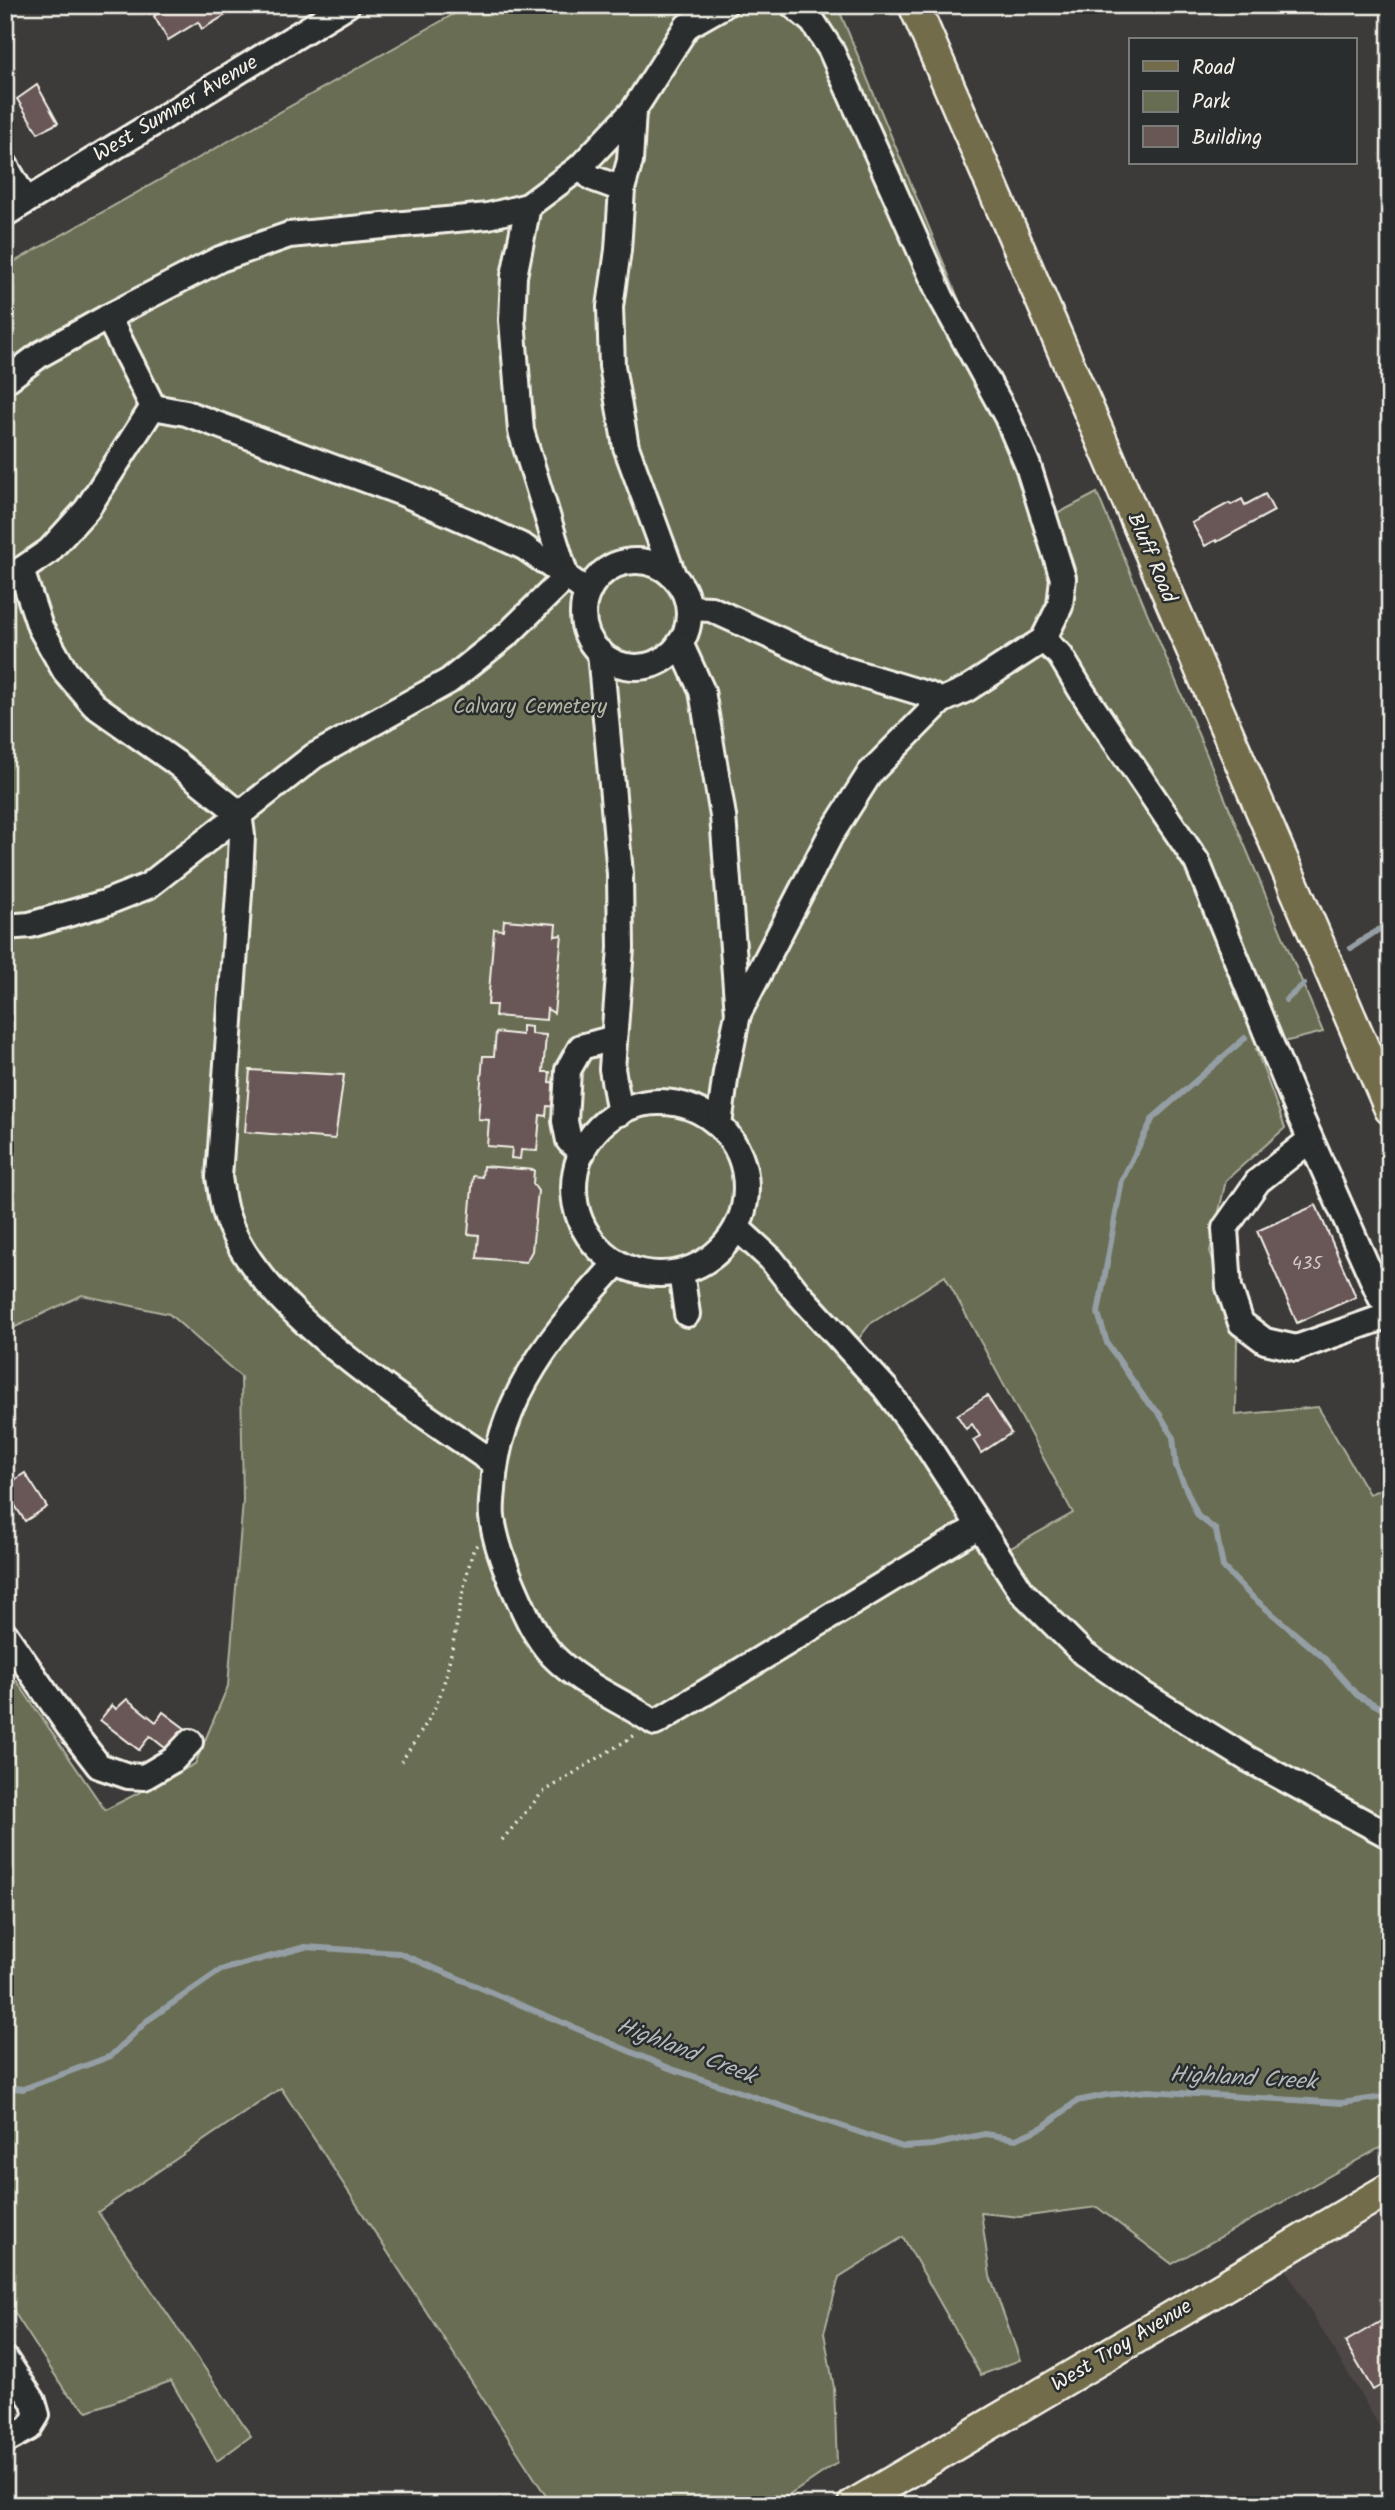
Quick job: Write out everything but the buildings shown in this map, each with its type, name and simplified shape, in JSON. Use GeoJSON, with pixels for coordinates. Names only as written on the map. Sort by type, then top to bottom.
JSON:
{"type":"FeatureCollection","features":[{"type":"Feature","properties":{"kind":"main road","name":"Bluff Road"},"geometry":{"type":"LineString","coordinates":[[914,5],[1390,1110]]}},
{"type":"Feature","properties":{"kind":"main road","name":"West Troy Avenue"},"geometry":{"type":"LineString","coordinates":[[853,2505],[1390,2188]]}},
{"type":"Feature","properties":{"kind":"street","name":"West Sumner Avenue"},"geometry":{"type":"LineString","coordinates":[[5,214],[348,5]]}},
{"type":"Feature","properties":{"kind":"street"},"geometry":{"type":"LineString","coordinates":[[5,381],[41,354],[220,259],[289,235],[488,216],[528,206],[580,167],[633,111],[687,26],[723,5]]}},
{"type":"Feature","properties":{"kind":"street"},"geometry":{"type":"LineString","coordinates":[[719,1125],[738,1014],[830,836],[870,773],[941,701],[967,689],[1043,640],[1060,607],[1063,578],[1028,466],[1007,416],[941,298],[831,50],[813,22],[793,5]]}},
{"type":"Feature","properties":{"kind":"street"},"geometry":{"type":"LineString","coordinates":[[633,111],[630,161],[622,189],[618,250],[610,307],[612,366],[626,447],[673,575],[684,590],[689,608],[688,626],[680,643],[669,655],[654,663],[622,665],[600,652],[586,632],[583,616],[588,592],[605,571],[621,562],[639,561],[657,565],[673,575]]}},
{"type":"Feature","properties":{"kind":"street"},"geometry":{"type":"LineString","coordinates":[[5,165],[26,201]]}},
{"type":"Feature","properties":{"kind":"street"},"geometry":{"type":"LineString","coordinates":[[580,167],[598,181],[622,189]]}},
{"type":"Feature","properties":{"kind":"street"},"geometry":{"type":"LineString","coordinates":[[528,206],[514,276],[512,320],[521,431],[566,577]]}},
{"type":"Feature","properties":{"kind":"street"},"geometry":{"type":"LineString","coordinates":[[108,317],[153,407]]}},
{"type":"Feature","properties":{"kind":"street"},"geometry":{"type":"LineString","coordinates":[[153,407],[186,413],[405,494],[524,547],[588,592]]}},
{"type":"Feature","properties":{"kind":"street"},"geometry":{"type":"LineString","coordinates":[[153,407],[87,509],[49,551],[13,575],[65,671],[94,705],[175,762],[239,813],[242,836],[240,879],[219,1177],[226,1215],[248,1259],[270,1287],[321,1335],[382,1385],[494,1463]]}},
{"type":"Feature","properties":{"kind":"street"},"geometry":{"type":"LineString","coordinates":[[5,927],[30,925],[105,903],[148,886],[314,756],[449,681],[509,633],[566,577]]}},
{"type":"Feature","properties":{"kind":"street"},"geometry":{"type":"LineString","coordinates":[[689,608],[711,609],[844,669],[941,701]]}},
{"type":"Feature","properties":{"kind":"street"},"geometry":{"type":"LineString","coordinates":[[1043,640],[1060,655],[1198,862],[1310,1140],[1381,1298],[1390,1305]]}},
{"type":"Feature","properties":{"kind":"street"},"geometry":{"type":"LineString","coordinates":[[680,643],[702,691],[723,816],[738,1014]]}},
{"type":"Feature","properties":{"kind":"street"},"geometry":{"type":"LineString","coordinates":[[600,652],[620,873],[621,948],[612,1069],[620,1113]]}},
{"type":"Feature","properties":{"kind":"street"},"geometry":{"type":"LineString","coordinates":[[582,1153],[569,1141],[565,1121],[568,1070],[581,1047],[614,1038]]}},
{"type":"Feature","properties":{"kind":"street"},"geometry":{"type":"LineString","coordinates":[[650,1104],[682,1105],[701,1112],[719,1125],[736,1147],[746,1173],[746,1201],[737,1228],[723,1248],[704,1263],[681,1272],[659,1275],[637,1271],[617,1263],[597,1247],[583,1227],[575,1203],[575,1178],[582,1153],[591,1137],[604,1123],[620,1113],[650,1104]]}},
{"type":"Feature","properties":{"kind":"street"},"geometry":{"type":"LineString","coordinates":[[1310,1140],[1258,1181],[1225,1228],[1229,1287],[1241,1323],[1265,1341],[1296,1348],[1390,1315]]}},
{"type":"Feature","properties":{"kind":"street"},"geometry":{"type":"LineString","coordinates":[[737,1228],[771,1259],[797,1292],[885,1388],[925,1442],[1022,1592],[1083,1653],[1141,1693],[1248,1759],[1390,1836]]}},
{"type":"Feature","properties":{"kind":"street"},"geometry":{"type":"LineString","coordinates":[[617,1263],[576,1308],[534,1363],[505,1423],[494,1463],[492,1516],[504,1565],[531,1625],[553,1656],[590,1685],[627,1704],[655,1723],[979,1526]]}},
{"type":"Feature","properties":{"kind":"street"},"geometry":{"type":"LineString","coordinates":[[681,1272],[687,1314]]}},
{"type":"Feature","properties":{"kind":"street"},"geometry":{"type":"LineString","coordinates":[[5,1634],[99,1766],[128,1776],[144,1777],[173,1760],[190,1742]]}},
{"type":"Feature","properties":{"kind":"street"},"geometry":{"type":"LineString","coordinates":[[5,2359],[33,2401],[37,2415],[29,2428],[5,2441]]}},
{"type":"Feature","properties":{"kind":"path"},"geometry":{"type":"LineString","coordinates":[[401,1762],[426,1725],[443,1687],[465,1576],[474,1548],[484,1538],[497,1536]]}},
{"type":"Feature","properties":{"kind":"path"},"geometry":{"type":"LineString","coordinates":[[502,1840],[542,1793],[655,1723]]}},
{"type":"Feature","properties":{"kind":"shaded area"},"geometry":{"type":"Polygon","coordinates":[[[1390,2201],[1390,2444],[1282,2263],[1390,2201]]]}},
{"type":"Feature","properties":{"kind":"green space","name":"Calvary Cemetery"},"geometry":{"type":"Polygon","coordinates":[[[470,5],[837,5],[1049,518],[1097,493],[1323,1032],[1256,1049],[1285,1128],[1226,1180],[1210,1251],[1237,1338],[1236,1415],[1318,1407],[1369,1494],[1390,1486],[1390,2142],[1172,2264],[1097,2207],[1020,2217],[981,2213],[990,2276],[1020,2360],[981,2375],[903,2237],[839,2277],[824,2333],[834,2388],[837,2463],[775,2505],[552,2505],[281,2088],[98,2212],[251,2436],[217,2461],[171,2381],[88,2411],[66,2392],[5,2298],[5,1664],[105,1810],[195,1764],[228,1686],[243,1501],[241,1377],[169,1314],[82,1295],[5,1332],[5,267],[470,5]],[[945,1276],[870,1324],[850,1350],[1000,1554],[1073,1513],[945,1276]]]}},
{"type":"Feature","properties":{"kind":"waterway","name":"Highland Creek"},"geometry":{"type":"LineString","coordinates":[[1351,948],[1390,922]]}},
{"type":"Feature","properties":{"kind":"waterway","name":"Highland Creek"},"geometry":{"type":"LineString","coordinates":[[1286,1000],[1304,984]]}},
{"type":"Feature","properties":{"kind":"waterway","name":"Highland Creek"},"geometry":{"type":"LineString","coordinates":[[1245,1038],[1153,1118],[1122,1180],[1098,1313],[1107,1343],[1145,1399],[1159,1413],[1173,1437],[1176,1466],[1198,1516],[1216,1530],[1223,1567],[1249,1594],[1325,1659],[1357,1695],[1390,1713]]}},
{"type":"Feature","properties":{"kind":"waterway","name":"Highland Creek"},"geometry":{"type":"LineString","coordinates":[[5,2087],[23,2089],[111,2056],[148,2020],[221,1970],[305,1947],[399,1953],[669,2068],[903,2147],[933,2145],[985,2134],[1016,2139],[1043,2127],[1077,2101],[1106,2095],[1148,2091],[1342,2103],[1390,2096]]}}]}
